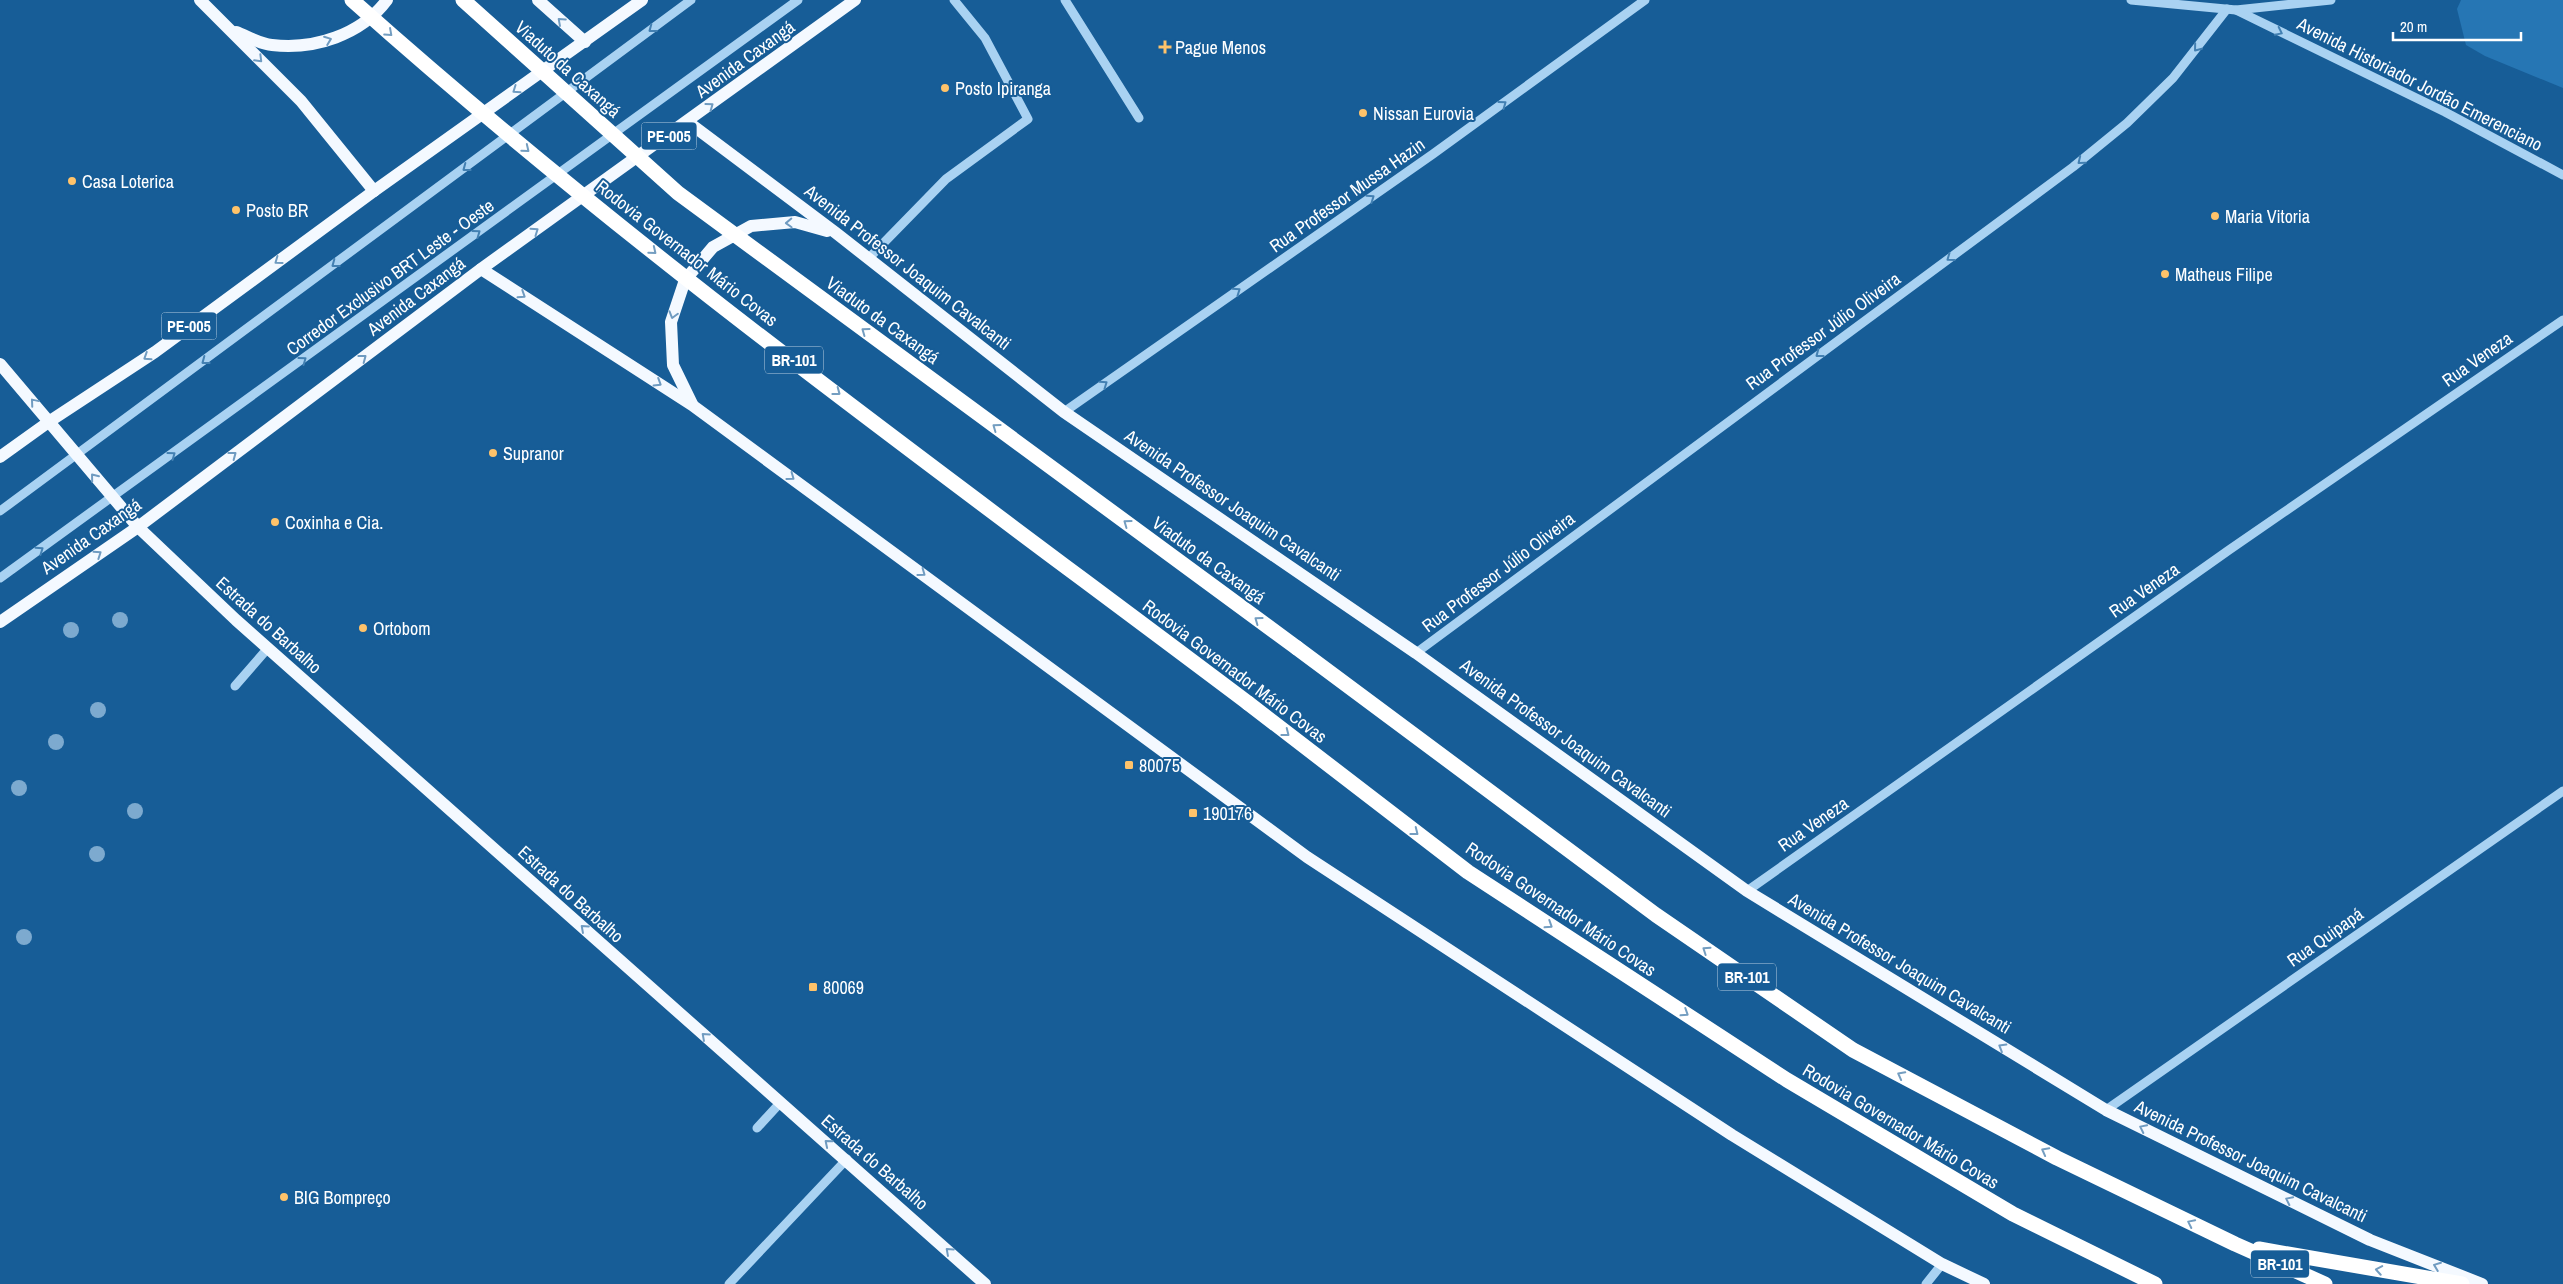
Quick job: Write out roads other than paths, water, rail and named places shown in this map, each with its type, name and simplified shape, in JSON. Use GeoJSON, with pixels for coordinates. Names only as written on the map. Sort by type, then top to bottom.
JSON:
{"type":"FeatureCollection","features":[{"type":"Feature","properties":{"kind":"highway","name":"Rodovia Governador Mário Covas"},"geometry":{"type":"LineString","coordinates":[[352,0],[454,91],[708,295],[1248,703],[1468,872],[1787,1080],[2013,1214],[2155,1284]]}},
{"type":"Feature","properties":{"kind":"highway","name":"Viaduto da Caxangá"},"geometry":{"type":"LineString","coordinates":[[463,0],[678,193],[1298,648],[1656,915],[1852,1050],[2057,1158],[2235,1244]]}},
{"type":"Feature","properties":{"kind":"highway","name":"BR-101"},"geometry":{"type":"LineString","coordinates":[[2235,1244],[2325,1284]]}},
{"type":"Feature","properties":{"kind":"highway"},"geometry":{"type":"LineString","coordinates":[[2235,1244],[2462,1284]]}},
{"type":"Feature","properties":{"kind":"main road"},"geometry":{"type":"LineString","coordinates":[[200,0],[301,101],[374,191]]}},
{"type":"Feature","properties":{"kind":"main road"},"geometry":{"type":"LineString","coordinates":[[231,30],[271,45],[313,45],[354,30],[387,0]]}},
{"type":"Feature","properties":{"kind":"main road"},"geometry":{"type":"LineString","coordinates":[[538,0],[585,42]]}},
{"type":"Feature","properties":{"kind":"main road","name":"PE-005"},"geometry":{"type":"LineString","coordinates":[[0,457],[50,421],[154,352],[374,191],[642,0]]}},
{"type":"Feature","properties":{"kind":"main road","name":"Avenida Caxangá"},"geometry":{"type":"LineString","coordinates":[[0,622],[138,527],[480,269],[688,122],[855,0]]}},
{"type":"Feature","properties":{"kind":"main road","name":"Avenida Professor Joaquim Cavalcanti"},"geometry":{"type":"LineString","coordinates":[[688,122],[836,233],[1064,412],[1416,653],[1747,892],[2106,1110],[2370,1240],[2482,1284]]}},
{"type":"Feature","properties":{"kind":"main road"},"geometry":{"type":"LineString","coordinates":[[692,404],[673,365],[671,322],[685,280],[713,247],[751,226],[795,222],[836,233]]}},
{"type":"Feature","properties":{"kind":"main road"},"geometry":{"type":"LineString","coordinates":[[480,269],[692,404],[1307,857],[1732,1135],[1942,1264],[1984,1284]]}},
{"type":"Feature","properties":{"kind":"main road","name":"Estrada do Barbalho"},"geometry":{"type":"LineString","coordinates":[[0,364],[50,421],[112,499],[138,527],[268,648],[780,1103],[847,1159],[985,1284]]}},
{"type":"Feature","properties":{"kind":"street"},"geometry":{"type":"LineString","coordinates":[[0,511],[692,0]]}},
{"type":"Feature","properties":{"kind":"street","name":"Corredor Exclusivo BRT Leste - Oeste"},"geometry":{"type":"LineString","coordinates":[[0,578],[112,499],[798,0]]}},
{"type":"Feature","properties":{"kind":"street"},"geometry":{"type":"LineString","coordinates":[[868,259],[946,179],[1028,119],[984,38],[954,0]]}},
{"type":"Feature","properties":{"kind":"street"},"geometry":{"type":"LineString","coordinates":[[1064,0],[1138,118]]}},
{"type":"Feature","properties":{"kind":"street","name":"Rua Professor Mussa Hazin"},"geometry":{"type":"LineString","coordinates":[[1064,412],[1433,154],[1644,0]]}},
{"type":"Feature","properties":{"kind":"street"},"geometry":{"type":"LineString","coordinates":[[2131,0],[2231,10],[2331,0]]}},
{"type":"Feature","properties":{"kind":"street","name":"Avenida Historiador Jordão Emerenciano"},"geometry":{"type":"LineString","coordinates":[[2231,10],[2445,112],[2563,174]]}},
{"type":"Feature","properties":{"kind":"street","name":"Rua Professor Júlio Oliveira"},"geometry":{"type":"LineString","coordinates":[[1416,653],[2073,167],[2127,123],[2173,78],[2231,10]]}},
{"type":"Feature","properties":{"kind":"street","name":"Rua Veneza"},"geometry":{"type":"LineString","coordinates":[[1747,892],[2229,550],[2563,320]]}},
{"type":"Feature","properties":{"kind":"street"},"geometry":{"type":"LineString","coordinates":[[235,686],[268,648]]}},
{"type":"Feature","properties":{"kind":"street","name":"Rua Quipapá"},"geometry":{"type":"LineString","coordinates":[[2106,1110],[2563,791]]}},
{"type":"Feature","properties":{"kind":"street"},"geometry":{"type":"LineString","coordinates":[[757,1128],[780,1103]]}},
{"type":"Feature","properties":{"kind":"street"},"geometry":{"type":"LineString","coordinates":[[729,1284],[847,1159]]}},
{"type":"Feature","properties":{"kind":"street"},"geometry":{"type":"LineString","coordinates":[[1926,1284],[1942,1264]]}},
{"type":"Feature","properties":{"kind":"place","name":"Pague Menos"},"geometry":{"type":"Point","coordinates":[1165,47]}},
{"type":"Feature","properties":{"kind":"place","name":"Posto Ipiranga"},"geometry":{"type":"Point","coordinates":[945,88]}},
{"type":"Feature","properties":{"kind":"place","name":"Nissan Eurovia"},"geometry":{"type":"Point","coordinates":[1363,113]}},
{"type":"Feature","properties":{"kind":"place","name":"Casa Loterica"},"geometry":{"type":"Point","coordinates":[72,181]}},
{"type":"Feature","properties":{"kind":"place","name":"Posto BR"},"geometry":{"type":"Point","coordinates":[236,210]}},
{"type":"Feature","properties":{"kind":"place","name":"Maria Vitoria"},"geometry":{"type":"Point","coordinates":[2215,216]}},
{"type":"Feature","properties":{"kind":"place","name":"Matheus Filipe"},"geometry":{"type":"Point","coordinates":[2165,274]}},
{"type":"Feature","properties":{"kind":"place","name":"Supranor"},"geometry":{"type":"Point","coordinates":[493,453]}},
{"type":"Feature","properties":{"kind":"place","name":"Coxinha e Cia."},"geometry":{"type":"Point","coordinates":[275,522]}},
{"type":"Feature","properties":{"kind":"place","name":"Ortobom"},"geometry":{"type":"Point","coordinates":[363,628]}},
{"type":"Feature","properties":{"kind":"place","name":"80075"},"geometry":{"type":"Point","coordinates":[1129,765]}},
{"type":"Feature","properties":{"kind":"place","name":"190176"},"geometry":{"type":"Point","coordinates":[1193,813]}},
{"type":"Feature","properties":{"kind":"place","name":"80069"},"geometry":{"type":"Point","coordinates":[813,987]}},
{"type":"Feature","properties":{"kind":"place","name":"BIG Bompreço"},"geometry":{"type":"Point","coordinates":[284,1197]}}]}
